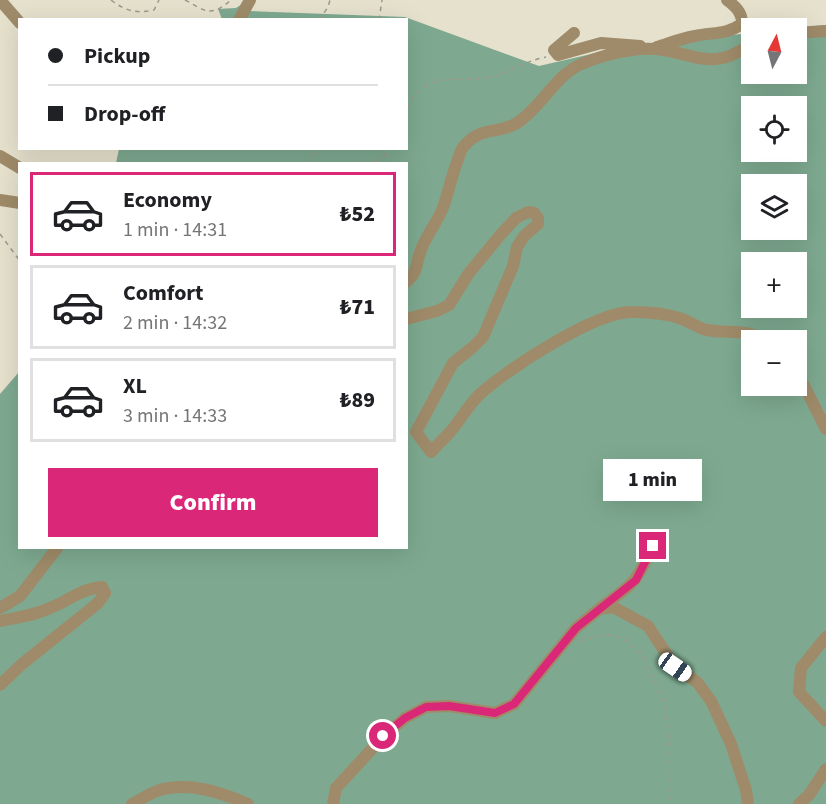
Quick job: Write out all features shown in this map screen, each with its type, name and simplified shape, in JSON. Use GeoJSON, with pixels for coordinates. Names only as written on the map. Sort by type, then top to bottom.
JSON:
{"type":"FeatureCollection","features":[{"type":"Feature","properties":{"kind":"street"},"geometry":{"type":"LineString","coordinates":[[0,0],[18,21]]}},
{"type":"Feature","properties":{"kind":"street"},"geometry":{"type":"LineString","coordinates":[[240,18],[250,0]]}},
{"type":"Feature","properties":{"kind":"street"},"geometry":{"type":"LineString","coordinates":[[408,280],[414,276],[425,240],[441,213],[463,147],[480,132],[504,129],[526,116],[546,98],[566,73],[577,66],[611,54],[653,48],[737,27],[742,23],[740,11],[727,0]]}},
{"type":"Feature","properties":{"kind":"street"},"geometry":{"type":"LineString","coordinates":[[807,32],[826,31]]}},
{"type":"Feature","properties":{"kind":"street"},"geometry":{"type":"LineString","coordinates":[[574,33],[554,50],[558,55],[602,43],[621,43],[680,52],[698,58],[717,59],[741,50]]}},
{"type":"Feature","properties":{"kind":"street"},"geometry":{"type":"LineString","coordinates":[[0,156],[18,167]]}},
{"type":"Feature","properties":{"kind":"street"},"geometry":{"type":"LineString","coordinates":[[0,200],[18,203]]}},
{"type":"Feature","properties":{"kind":"street"},"geometry":{"type":"LineString","coordinates":[[408,318],[437,311],[448,305],[469,273],[506,228],[521,215],[528,212],[534,213],[538,218],[538,224],[524,236],[517,247],[513,266],[487,331],[479,342],[453,363],[416,432],[430,452],[478,397],[496,382],[558,341],[605,318],[630,311],[682,319],[706,330],[741,333]]}},
{"type":"Feature","properties":{"kind":"street"},"geometry":{"type":"LineString","coordinates":[[807,391],[826,429]]}},
{"type":"Feature","properties":{"kind":"street"},"geometry":{"type":"LineString","coordinates":[[333,804],[336,788],[383,736],[405,718],[426,707],[449,706],[495,713],[514,704],[576,628],[636,580],[653,546]]}},
{"type":"Feature","properties":{"kind":"street"},"geometry":{"type":"LineString","coordinates":[[0,608],[20,596],[56,549]]}},
{"type":"Feature","properties":{"kind":"street"},"geometry":{"type":"LineString","coordinates":[[0,621],[49,609],[96,587],[102,587],[105,592],[98,603],[22,663],[0,685]]}},
{"type":"Feature","properties":{"kind":"street"},"geometry":{"type":"LineString","coordinates":[[599,609],[614,607],[648,626],[675,667],[697,682],[711,701],[730,744],[746,790],[748,804]]}},
{"type":"Feature","properties":{"kind":"street"},"geometry":{"type":"LineString","coordinates":[[826,637],[801,668],[799,692],[826,722]]}},
{"type":"Feature","properties":{"kind":"street"},"geometry":{"type":"LineString","coordinates":[[799,804],[809,795],[826,770]]}},
{"type":"Feature","properties":{"kind":"street"},"geometry":{"type":"LineString","coordinates":[[132,804],[156,791],[182,786],[223,793],[248,804]]}},
{"type":"Feature","properties":{"kind":"path"},"geometry":{"type":"LineString","coordinates":[[111,0],[129,11],[141,13],[154,10],[159,0]]}},
{"type":"Feature","properties":{"kind":"path"},"geometry":{"type":"LineString","coordinates":[[185,0],[205,12],[218,11],[231,0]]}},
{"type":"Feature","properties":{"kind":"path"},"geometry":{"type":"LineString","coordinates":[[320,18],[330,0]]}},
{"type":"Feature","properties":{"kind":"path"},"geometry":{"type":"LineString","coordinates":[[379,18],[382,0]]}},
{"type":"Feature","properties":{"kind":"path"},"geometry":{"type":"LineString","coordinates":[[408,106],[430,83],[442,79],[484,79],[507,72],[529,60],[558,55]]}},
{"type":"Feature","properties":{"kind":"path"},"geometry":{"type":"LineString","coordinates":[[309,162],[318,150]]}},
{"type":"Feature","properties":{"kind":"path"},"geometry":{"type":"LineString","coordinates":[[375,162],[384,156],[387,150]]}},
{"type":"Feature","properties":{"kind":"path"},"geometry":{"type":"LineString","coordinates":[[0,234],[18,258]]}},
{"type":"Feature","properties":{"kind":"path"},"geometry":{"type":"LineString","coordinates":[[576,643],[591,637],[610,635],[622,638],[643,655],[666,708],[670,804]]}},
{"type":"Feature","properties":{"kind":"green space"},"geometry":{"type":"Polygon","coordinates":[[[245,2],[248,11],[408,18],[222,18],[218,9],[236,8],[245,2]]]}},
{"type":"Feature","properties":{"kind":"green space"},"geometry":{"type":"Polygon","coordinates":[[[408,18],[539,66],[626,46],[741,34],[741,84],[807,84],[807,27],[826,25],[826,804],[0,804],[0,394],[18,373],[18,549],[408,549],[408,162],[116,162],[119,150],[408,150],[408,18]]]}},
{"type":"Feature","properties":{"kind":"route"},"geometry":{"type":"LineString","coordinates":[[383,736],[405,718],[426,707],[449,706],[495,713],[514,704],[576,628],[636,580],[653,546]]}}]}
